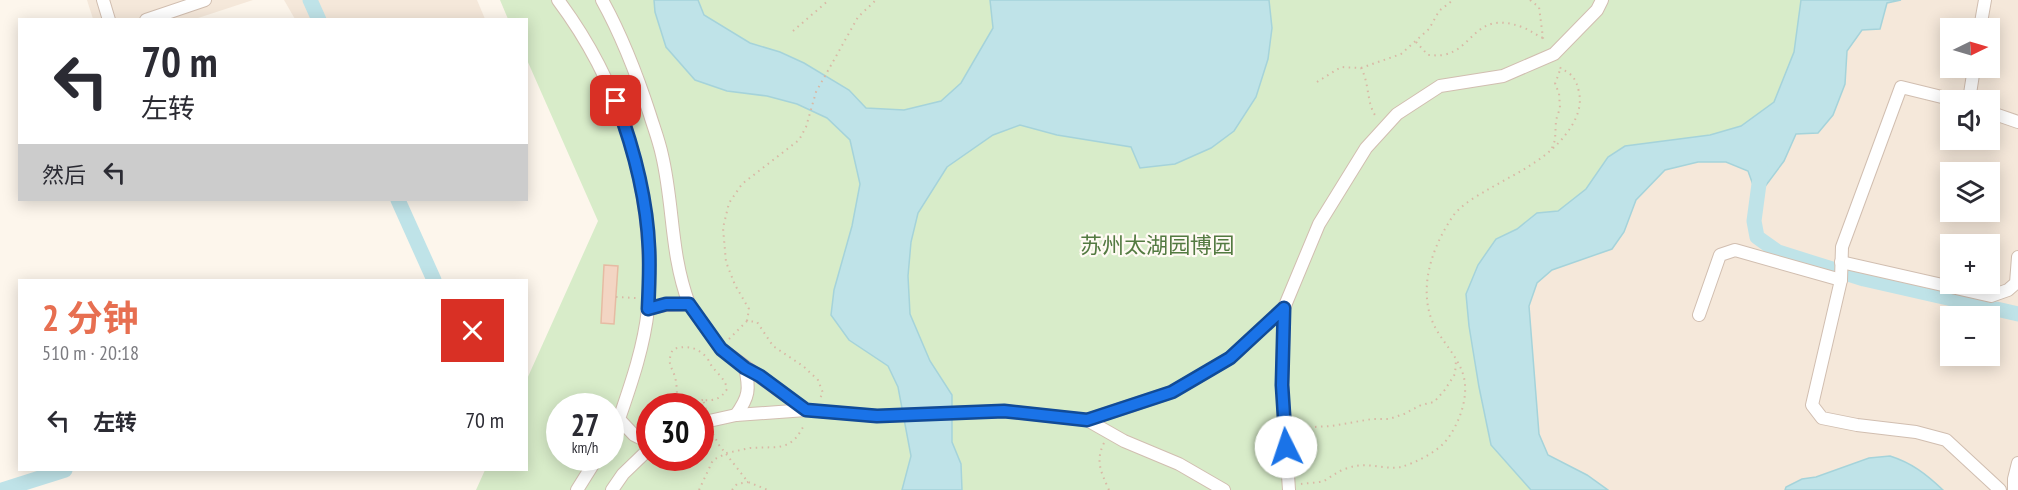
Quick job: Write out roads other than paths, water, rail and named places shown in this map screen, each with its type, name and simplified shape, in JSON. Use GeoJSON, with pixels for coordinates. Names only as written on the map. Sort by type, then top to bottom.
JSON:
{"type":"FeatureCollection","features":[{"type":"Feature","properties":{"kind":"street"},"geometry":{"type":"LineString","coordinates":[[103,0],[108,18]]}},
{"type":"Feature","properties":{"kind":"street"},"geometry":{"type":"LineString","coordinates":[[152,18],[205,0]]}},
{"type":"Feature","properties":{"kind":"street"},"geometry":{"type":"LineString","coordinates":[[558,0],[574,21],[608,82],[631,141],[643,192],[649,248],[648,309],[642,343],[624,402]]}},
{"type":"Feature","properties":{"kind":"street"},"geometry":{"type":"LineString","coordinates":[[602,0],[614,21],[630,60],[663,155],[673,244],[680,281],[689,304],[721,349],[745,368],[810,410]]}},
{"type":"Feature","properties":{"kind":"street"},"geometry":{"type":"LineString","coordinates":[[1289,488],[1282,385],[1284,308],[1319,224],[1366,148],[1397,114],[1440,86],[1503,76],[1554,54],[1597,10],[1602,0]]}},
{"type":"Feature","properties":{"kind":"street"},"geometry":{"type":"LineString","coordinates":[[1982,18],[1985,0]]}},
{"type":"Feature","properties":{"kind":"street"},"geometry":{"type":"LineString","coordinates":[[1940,96],[1902,87],[1842,247],[1841,280],[1812,405],[1822,418],[1916,432],[1946,440],[2000,490]]}},
{"type":"Feature","properties":{"kind":"street"},"geometry":{"type":"LineString","coordinates":[[2000,115],[2018,122]]}},
{"type":"Feature","properties":{"kind":"street"},"geometry":{"type":"LineString","coordinates":[[1699,315],[1720,255],[1735,250],[1841,280]]}},
{"type":"Feature","properties":{"kind":"street"},"geometry":{"type":"LineString","coordinates":[[1841,262],[1992,296],[2008,290],[2016,283],[2018,256]]}},
{"type":"Feature","properties":{"kind":"street"},"geometry":{"type":"LineString","coordinates":[[648,309],[666,304],[689,304]]}},
{"type":"Feature","properties":{"kind":"street"},"geometry":{"type":"LineString","coordinates":[[1087,420],[1172,392],[1230,358],[1284,308]]}},
{"type":"Feature","properties":{"kind":"street"},"geometry":{"type":"LineString","coordinates":[[736,415],[746,401],[749,385],[745,368]]}},
{"type":"Feature","properties":{"kind":"street"},"geometry":{"type":"LineString","coordinates":[[714,419],[736,415],[810,410],[877,416],[1004,411],[1087,420],[1179,464],[1224,490]]}},
{"type":"Feature","properties":{"kind":"street"},"geometry":{"type":"LineString","coordinates":[[624,424],[636,436]]}},
{"type":"Feature","properties":{"kind":"street"},"geometry":{"type":"LineString","coordinates":[[612,490],[623,474],[636,461]]}},
{"type":"Feature","properties":{"kind":"street"},"geometry":{"type":"LineString","coordinates":[[2014,490],[2018,463]]}},
{"type":"Feature","properties":{"kind":"street"},"geometry":{"type":"LineString","coordinates":[[577,490],[589,471]]}},
{"type":"Feature","properties":{"kind":"water"},"geometry":{"type":"Polygon","coordinates":[[[654,0],[698,0],[704,15],[750,43],[780,52],[804,63],[849,90],[866,108],[904,110],[941,101],[961,83],[993,28],[990,0],[1269,0],[1272,28],[1268,59],[1256,97],[1234,131],[1211,148],[1175,164],[1140,168],[1131,147],[1057,135],[1020,125],[993,135],[947,167],[918,213],[911,242],[908,276],[910,314],[930,361],[952,395],[952,442],[961,464],[962,490],[902,490],[911,456],[898,387],[888,366],[849,340],[831,315],[834,290],[852,226],[860,184],[850,140],[827,118],[797,104],[767,96],[727,91],[695,80],[666,47],[655,12],[654,0]]]}},
{"type":"Feature","properties":{"kind":"water"},"geometry":{"type":"Polygon","coordinates":[[[1801,0],[1901,0],[1887,3],[1880,29],[1862,30],[1847,51],[1845,84],[1833,115],[1818,133],[1796,134],[1784,161],[1764,188],[1753,185],[1748,171],[1726,162],[1698,162],[1665,170],[1636,200],[1624,232],[1612,249],[1552,270],[1537,283],[1529,306],[1539,434],[1548,455],[1587,475],[1608,490],[1531,490],[1491,445],[1479,387],[1466,294],[1478,265],[1496,239],[1517,229],[1537,213],[1558,211],[1586,189],[1608,157],[1625,146],[1710,135],[1741,126],[1774,102],[1794,52],[1801,0]]]}},
{"type":"Feature","properties":{"kind":"water"},"geometry":{"type":"Polygon","coordinates":[[[1890,456],[1918,470],[1943,490],[1785,490],[1786,487],[1802,479],[1816,477],[1869,458],[1890,456]]]}},
{"type":"Feature","properties":{"kind":"waterway"},"geometry":{"type":"LineString","coordinates":[[310,0],[318,18]]}},
{"type":"Feature","properties":{"kind":"waterway"},"geometry":{"type":"LineString","coordinates":[[1761,169],[1754,221],[1757,237],[1778,252],[1864,279],[2018,314]]}},
{"type":"Feature","properties":{"kind":"waterway"},"geometry":{"type":"LineString","coordinates":[[398,201],[434,279]]}},
{"type":"Feature","properties":{"kind":"waterway"},"geometry":{"type":"LineString","coordinates":[[2,490],[62,471]]}},
{"type":"Feature","properties":{"kind":"park label","name":"苏州太湖园博园"},"geometry":{"type":"Point","coordinates":[1157,245]}}]}
